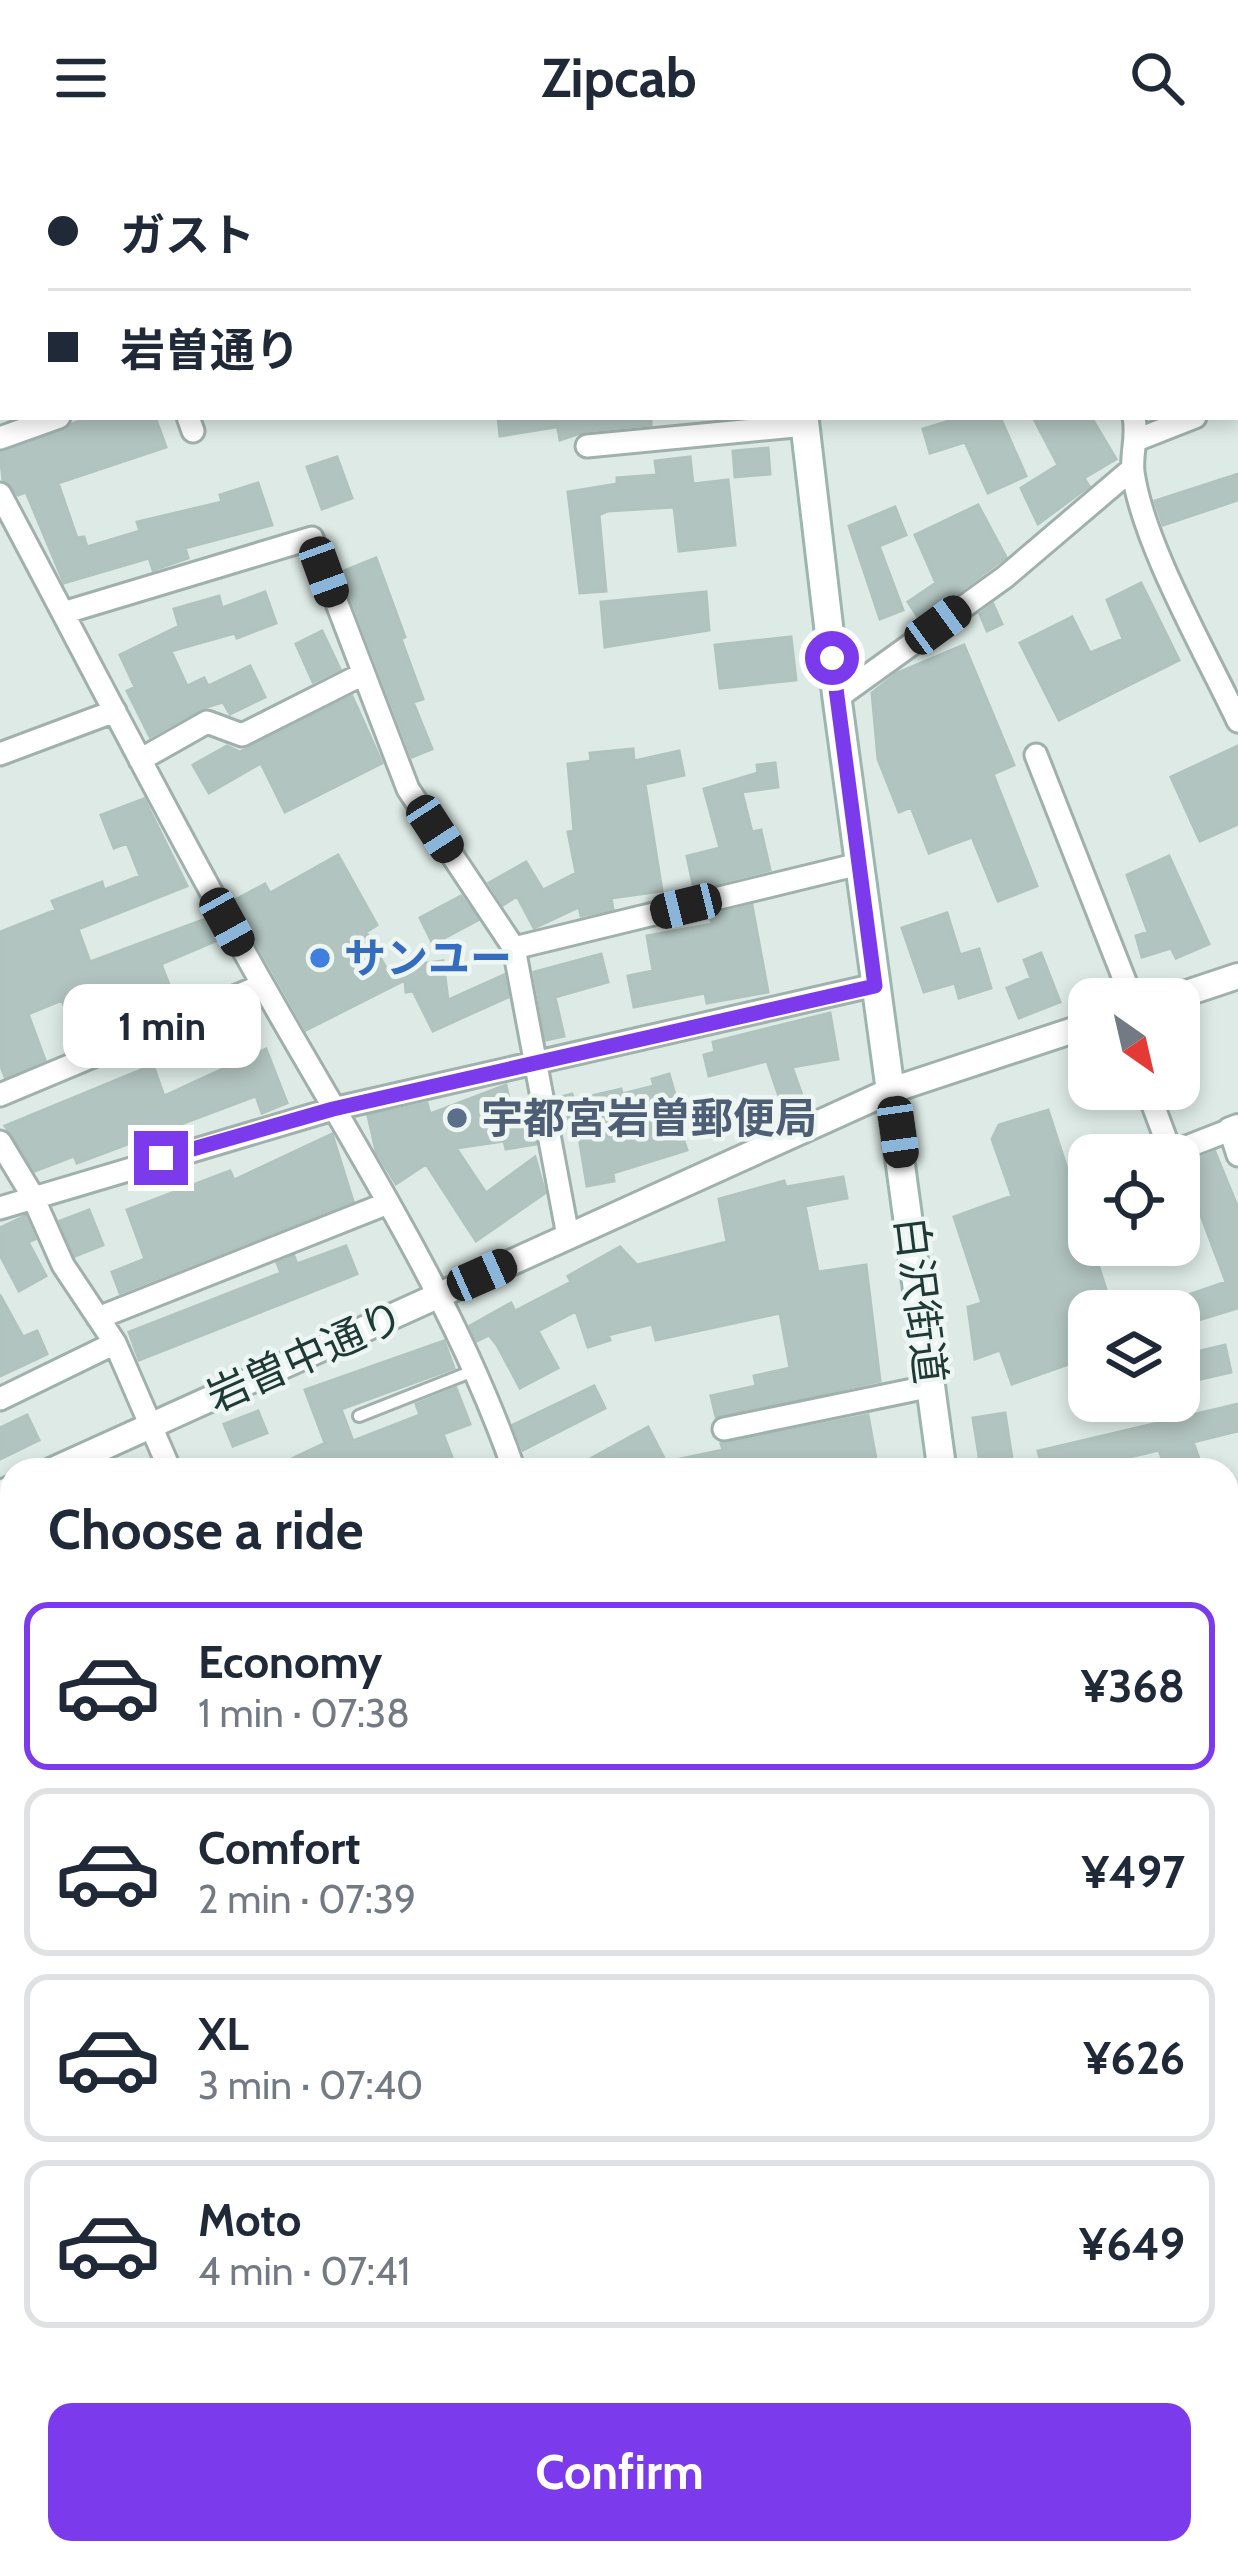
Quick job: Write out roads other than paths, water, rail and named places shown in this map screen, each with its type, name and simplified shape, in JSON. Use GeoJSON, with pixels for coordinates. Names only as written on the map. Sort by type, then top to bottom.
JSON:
{"type":"FeatureCollection","features":[{"type":"Feature","properties":{"kind":"main road","name":"白沢街道"},"geometry":{"type":"LineString","coordinates":[[805,421],[836,698],[941,1458]]}},
{"type":"Feature","properties":{"kind":"street"},"geometry":{"type":"LineString","coordinates":[[0,438],[51,420]]}},
{"type":"Feature","properties":{"kind":"street"},"geometry":{"type":"LineString","coordinates":[[1179,420],[1136,428],[1132,469],[1156,543],[1238,721]]}},
{"type":"Feature","properties":{"kind":"street"},"geometry":{"type":"LineString","coordinates":[[587,446],[805,421]]}},
{"type":"Feature","properties":{"kind":"street"},"geometry":{"type":"LineString","coordinates":[[836,698],[1006,577],[1132,469]]}},
{"type":"Feature","properties":{"kind":"street"},"geometry":{"type":"LineString","coordinates":[[0,494],[263,985],[440,1294],[477,1370],[510,1458]]}},
{"type":"Feature","properties":{"kind":"street"},"geometry":{"type":"LineString","coordinates":[[63,613],[312,538],[408,789],[514,948],[568,1237]]}},
{"type":"Feature","properties":{"kind":"street"},"geometry":{"type":"LineString","coordinates":[[140,760],[207,722],[242,735],[361,675]]}},
{"type":"Feature","properties":{"kind":"street"},"geometry":{"type":"LineString","coordinates":[[0,754],[115,711]]}},
{"type":"Feature","properties":{"kind":"street"},"geometry":{"type":"LineString","coordinates":[[1036,755],[1124,978]]}},
{"type":"Feature","properties":{"kind":"street"},"geometry":{"type":"LineString","coordinates":[[514,948],[859,863]]}},
{"type":"Feature","properties":{"kind":"street"},"geometry":{"type":"LineString","coordinates":[[1200,989],[1238,976]]}},
{"type":"Feature","properties":{"kind":"street"},"geometry":{"type":"LineString","coordinates":[[0,1095],[263,985]]}},
{"type":"Feature","properties":{"kind":"street"},"geometry":{"type":"LineString","coordinates":[[0,1208],[333,1109],[875,986]]}},
{"type":"Feature","properties":{"kind":"street","name":"岩曽中通り"},"geometry":{"type":"LineString","coordinates":[[80,1458],[892,1090],[1068,1032]]}},
{"type":"Feature","properties":{"kind":"street"},"geometry":{"type":"LineString","coordinates":[[1155,1110],[1171,1153],[1235,1137]]}},
{"type":"Feature","properties":{"kind":"street"},"geometry":{"type":"LineString","coordinates":[[0,1142],[32,1195],[63,1265],[115,1343],[165,1458]]}},
{"type":"Feature","properties":{"kind":"street"},"geometry":{"type":"LineString","coordinates":[[98,1318],[388,1203]]}},
{"type":"Feature","properties":{"kind":"street"},"geometry":{"type":"LineString","coordinates":[[0,1399],[115,1343]]}},
{"type":"Feature","properties":{"kind":"street"},"geometry":{"type":"LineString","coordinates":[[724,1429],[932,1386]]}},
{"type":"Feature","properties":{"kind":"lane"},"geometry":{"type":"LineString","coordinates":[[358,1416],[477,1370]]}},
{"type":"Feature","properties":{"kind":"place","name":"サンユー"},"geometry":{"type":"Point","coordinates":[320,958]}},
{"type":"Feature","properties":{"kind":"place","name":"宇都宮岩曽郵便局"},"geometry":{"type":"Point","coordinates":[457,1118]}}]}
